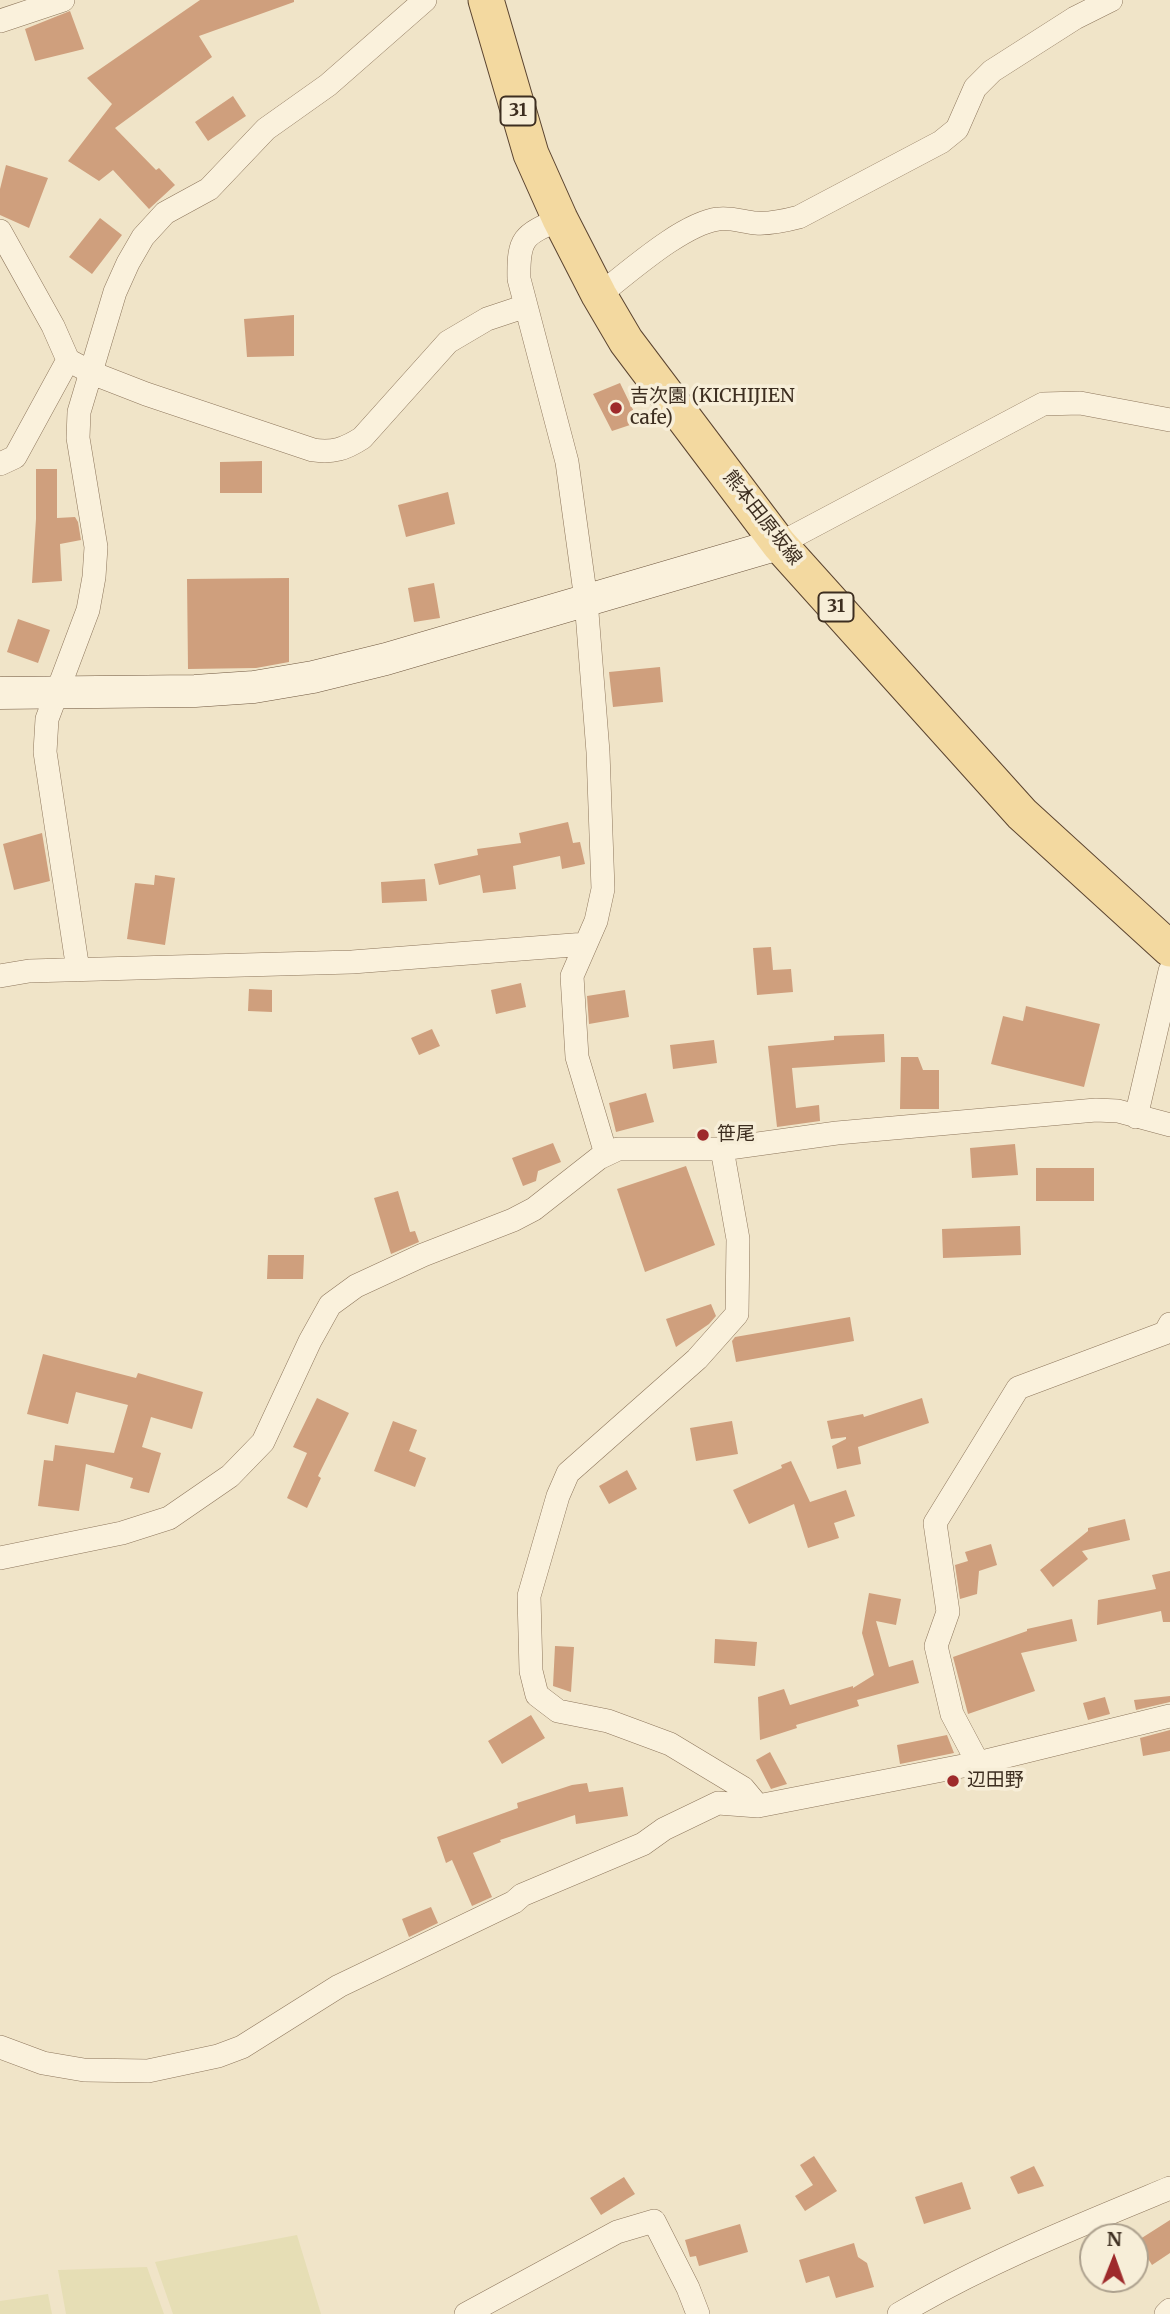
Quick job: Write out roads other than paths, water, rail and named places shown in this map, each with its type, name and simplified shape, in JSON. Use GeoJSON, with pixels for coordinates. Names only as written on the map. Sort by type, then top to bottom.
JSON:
{"type":"FeatureCollection","features":[{"type":"Feature","properties":{"kind":"main road","name":"熊本田原坂線"},"geometry":{"type":"LineString","coordinates":[[486,0],[531,154],[560,219],[626,341],[779,544],[1022,814],[1170,949]]}},
{"type":"Feature","properties":{"kind":"street"},"geometry":{"type":"LineString","coordinates":[[0,21],[63,0]]}},
{"type":"Feature","properties":{"kind":"street"},"geometry":{"type":"LineString","coordinates":[[78,970],[45,752],[47,719],[88,610],[94,577],[96,547],[78,438],[79,412],[115,292],[143,237],[165,213],[209,189],[266,129],[328,85],[425,0]]}},
{"type":"Feature","properties":{"kind":"street"},"geometry":{"type":"LineString","coordinates":[[599,295],[664,246],[703,223],[720,218],[780,223],[799,217],[941,142],[957,129],[975,88],[992,71],[1075,18],[1111,0]]}},
{"type":"Feature","properties":{"kind":"street"},"geometry":{"type":"LineString","coordinates":[[560,219],[528,236],[522,243],[519,279],[567,462],[586,600],[598,752],[603,890],[596,921],[572,976],[577,1057],[606,1154]]}},
{"type":"Feature","properties":{"kind":"street"},"geometry":{"type":"LineString","coordinates":[[0,231],[53,326],[68,360],[92,373],[313,450],[330,452],[346,448],[362,438],[447,342],[487,319],[526,306]]}},
{"type":"Feature","properties":{"kind":"street"},"geometry":{"type":"LineString","coordinates":[[0,464],[15,457],[68,360]]}},
{"type":"Feature","properties":{"kind":"street"},"geometry":{"type":"LineString","coordinates":[[0,693],[195,691],[254,687],[313,677],[386,659],[779,544],[1043,404],[1080,403],[1170,421]]}},
{"type":"Feature","properties":{"kind":"street"},"geometry":{"type":"LineString","coordinates":[[0,976],[29,971],[352,962],[586,944]]}},
{"type":"Feature","properties":{"kind":"street"},"geometry":{"type":"LineString","coordinates":[[1136,1117],[1170,971]]}},
{"type":"Feature","properties":{"kind":"street"},"geometry":{"type":"LineString","coordinates":[[0,1558],[122,1532],[169,1518],[230,1476],[263,1442],[310,1341],[330,1305],[367,1281],[534,1209],[606,1154],[618,1149],[722,1149],[837,1133],[1096,1110],[1118,1111],[1170,1125]]}},
{"type":"Feature","properties":{"kind":"street"},"geometry":{"type":"LineString","coordinates":[[722,1149],[738,1239],[737,1314],[696,1359],[568,1474],[558,1496],[529,1596],[531,1671],[537,1695],[558,1711],[608,1721],[670,1744],[743,1788],[758,1806]]}},
{"type":"Feature","properties":{"kind":"street"},"geometry":{"type":"LineString","coordinates":[[978,1763],[952,1714],[936,1646],[948,1612],[935,1523],[1018,1388],[1165,1333],[1170,1324]]}},
{"type":"Feature","properties":{"kind":"street"},"geometry":{"type":"LineString","coordinates":[[0,2047],[43,2063],[84,2070],[148,2071],[218,2056],[242,2047],[340,1986],[514,1902],[522,1895],[643,1844],[664,1829],[718,1803],[758,1806],[978,1763],[1170,1716]]}},
{"type":"Feature","properties":{"kind":"street"},"geometry":{"type":"LineString","coordinates":[[899,2314],[936,2292],[1045,2240],[1170,2188]]}},
{"type":"Feature","properties":{"kind":"street"},"geometry":{"type":"LineString","coordinates":[[467,2314],[617,2232],[654,2221],[698,2314]]}},
{"type":"Feature","properties":{"kind":"street"},"geometry":{"type":"LineString","coordinates":[[1166,2314],[1170,2310]]}},
{"type":"Feature","properties":{"kind":"place","name":"吉次園 (KICHIJIEN cafe)"},"geometry":{"type":"Point","coordinates":[616,408]}},
{"type":"Feature","properties":{"kind":"place","name":"笹尾"},"geometry":{"type":"Point","coordinates":[703,1135]}},
{"type":"Feature","properties":{"kind":"place","name":"辺田野"},"geometry":{"type":"Point","coordinates":[953,1781]}}]}
